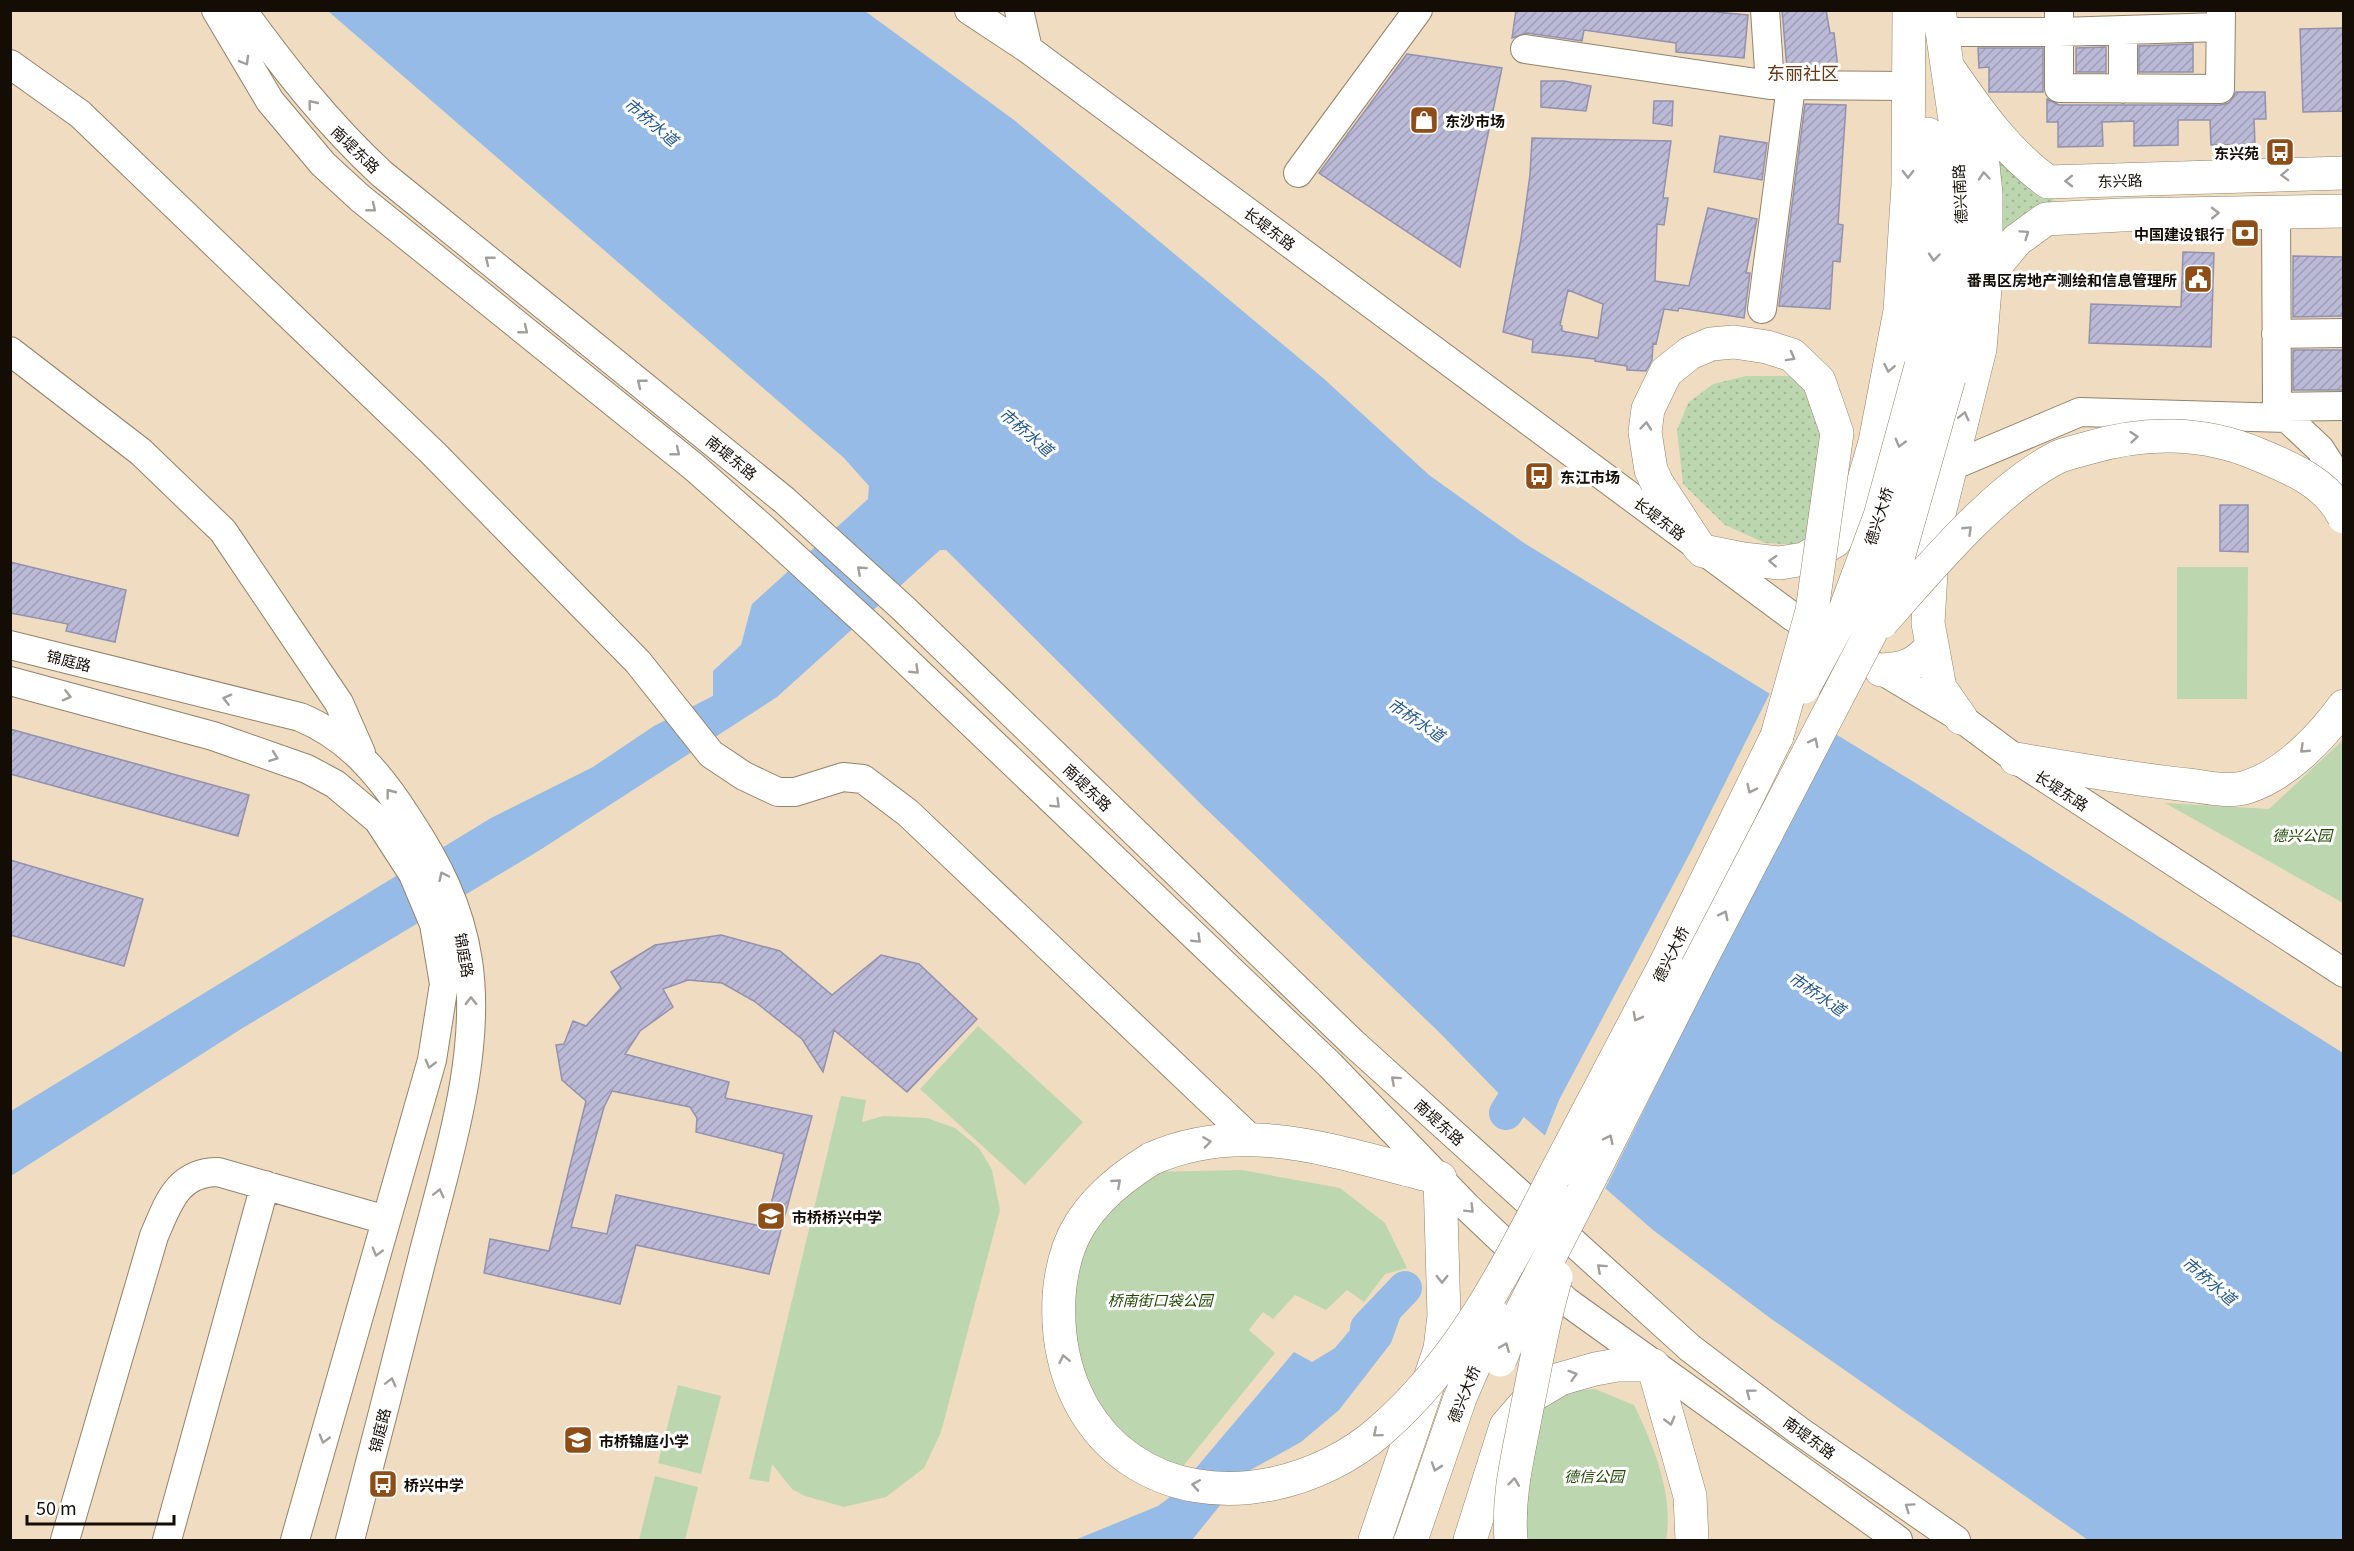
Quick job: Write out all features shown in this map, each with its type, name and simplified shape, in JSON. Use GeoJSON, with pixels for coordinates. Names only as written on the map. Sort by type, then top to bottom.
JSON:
{"type":"FeatureCollection","features":[{"type":"Feature","properties":{"kind":"main road"},"geometry":{"type":"LineString","coordinates":[[1777,736],[1812,611],[1837,433],[1819,381],[1792,356],[1767,347],[1734,342],[1711,344],[1690,354],[1666,372],[1648,409],[1645,432],[1652,470],[1657,483],[1701,549],[1743,559],[1780,563],[1804,559],[1835,542],[1854,514],[1875,442],[1900,311],[1908,185],[1910,10]]}},
{"type":"Feature","properties":{"kind":"main road","name":"德兴南路"},"geometry":{"type":"LineString","coordinates":[[1910,10],[1928,123],[1935,250],[1935,372]]}},
{"type":"Feature","properties":{"kind":"main road","name":"德兴南路"},"geometry":{"type":"LineString","coordinates":[[1935,372],[1961,247],[1955,120],[1941,21]]}},
{"type":"Feature","properties":{"kind":"main road","name":"东兴路"},"geometry":{"type":"LineString","coordinates":[[1949,69],[1968,98],[2011,151],[2048,182],[2343,173]]}},
{"type":"Feature","properties":{"kind":"main road"},"geometry":{"type":"LineString","coordinates":[[1961,718],[1940,688],[1928,623],[1934,534],[1980,349],[1986,277],[1986,194],[1981,146],[1968,98]]}},
{"type":"Feature","properties":{"kind":"main road"},"geometry":{"type":"LineString","coordinates":[[1986,277],[2017,240],[2046,219],[2121,215],[2343,212]]}},
{"type":"Feature","properties":{"kind":"main road","name":"德兴大桥"},"geometry":{"type":"LineString","coordinates":[[1435,1540],[1482,1404],[1512,1330],[1870,634],[1898,558],[1935,372]]}},
{"type":"Feature","properties":{"kind":"main road","name":"德兴大桥"},"geometry":{"type":"LineString","coordinates":[[1412,1540],[1460,1398],[1552,1180],[1670,955],[1777,736],[1844,613],[1935,372]]}},
{"type":"Feature","properties":{"kind":"main road"},"geometry":{"type":"LineString","coordinates":[[1870,634],[1937,560],[2025,478],[2058,457],[2120,438],[2169,434],[2241,447],[2284,465],[2322,488],[2343,517]]}},
{"type":"Feature","properties":{"kind":"main road"},"geometry":{"type":"LineString","coordinates":[[1854,514],[1855,537],[1870,556],[1889,559],[1906,556],[1934,534]]}},
{"type":"Feature","properties":{"kind":"main road"},"geometry":{"type":"LineString","coordinates":[[1881,670],[1903,669],[1921,659],[1931,647]]}},
{"type":"Feature","properties":{"kind":"main road"},"geometry":{"type":"LineString","coordinates":[[2016,759],[2133,780],[2222,789],[2245,788],[2267,778],[2299,755],[2343,706]]}},
{"type":"Feature","properties":{"kind":"main road"},"geometry":{"type":"LineString","coordinates":[[1375,1540],[1440,1349],[1444,1316],[1440,1178],[1312,1147],[1251,1139],[1198,1143],[1151,1159],[1120,1179],[1099,1200],[1069,1246],[1059,1289],[1058,1316],[1063,1359],[1072,1389],[1088,1419],[1111,1445],[1154,1473],[1191,1485],[1242,1490],[1300,1477],[1356,1449],[1381,1430],[1455,1350],[1502,1278],[1552,1180]]}},
{"type":"Feature","properties":{"kind":"main road"},"geometry":{"type":"LineString","coordinates":[[1511,1540],[1509,1522],[1514,1478],[1544,1315],[1582,1192]]}},
{"type":"Feature","properties":{"kind":"main road"},"geometry":{"type":"LineString","coordinates":[[1470,1540],[1506,1426],[1533,1395],[1560,1379],[1595,1368],[1617,1365],[1653,1365],[1690,1496],[1692,1540]]}},
{"type":"Feature","properties":{"kind":"street"},"geometry":{"type":"LineString","coordinates":[[216,10],[270,101],[323,164],[360,198],[694,467],[765,530],[873,629],[1330,1065],[1440,1178],[1566,1301],[1653,1365],[1862,1530],[1898,1540]]}},
{"type":"Feature","properties":{"kind":"street","name":"南堤东路"},"geometry":{"type":"LineString","coordinates":[[242,10],[320,113],[382,174],[784,500],[904,609],[1353,1042],[1624,1290],[1690,1348],[1789,1423],[1956,1540]]}},
{"type":"Feature","properties":{"kind":"street","name":"长堤东路"},"geometry":{"type":"LineString","coordinates":[[969,10],[1028,49],[1793,617],[1961,718],[2016,759],[2343,973]]}},
{"type":"Feature","properties":{"kind":"street"},"geometry":{"type":"LineString","coordinates":[[1019,10],[1028,49]]}},
{"type":"Feature","properties":{"kind":"street"},"geometry":{"type":"LineString","coordinates":[[1298,173],[1418,10]]}},
{"type":"Feature","properties":{"kind":"street"},"geometry":{"type":"LineString","coordinates":[[1761,309],[1781,85],[1765,10]]}},
{"type":"Feature","properties":{"kind":"street"},"geometry":{"type":"LineString","coordinates":[[1941,21],[2059,21],[2140,23],[2221,19],[2220,90],[2059,88],[2059,21]]}},
{"type":"Feature","properties":{"kind":"street"},"geometry":{"type":"LineString","coordinates":[[2123,89],[2140,23]]}},
{"type":"Feature","properties":{"kind":"street"},"geometry":{"type":"LineString","coordinates":[[1525,49],[1781,85],[1908,86]]}},
{"type":"Feature","properties":{"kind":"street"},"geometry":{"type":"LineString","coordinates":[[10,64],[80,114],[400,420],[638,662],[711,754],[744,776],[778,792],[795,792],[831,780],[851,777],[863,779],[908,813],[1251,1139]]}},
{"type":"Feature","properties":{"kind":"street"},"geometry":{"type":"LineString","coordinates":[[2276,213],[2277,407],[2343,406]]}},
{"type":"Feature","properties":{"kind":"street"},"geometry":{"type":"LineString","coordinates":[[2276,334],[2343,333]]}},
{"type":"Feature","properties":{"kind":"street"},"geometry":{"type":"LineString","coordinates":[[10,351],[141,452],[224,531],[339,703],[363,757]]}},
{"type":"Feature","properties":{"kind":"street"},"geometry":{"type":"LineString","coordinates":[[1952,465],[2080,412],[2287,418],[2343,422]]}},
{"type":"Feature","properties":{"kind":"street"},"geometry":{"type":"LineString","coordinates":[[2287,418],[2320,449],[2343,486]]}},
{"type":"Feature","properties":{"kind":"street","name":"锦庭路"},"geometry":{"type":"LineString","coordinates":[[10,645],[300,717],[326,728],[363,757],[401,806],[412,850],[413,874],[446,919],[470,981],[471,1022],[450,1151],[350,1540]]}},
{"type":"Feature","properties":{"kind":"street","name":"锦庭路"},"geometry":{"type":"LineString","coordinates":[[10,681],[213,736],[307,769],[335,784],[412,850]]}},
{"type":"Feature","properties":{"kind":"street","name":"锦庭路"},"geometry":{"type":"LineString","coordinates":[[295,1540],[439,1027],[444,984],[446,919]]}},
{"type":"Feature","properties":{"kind":"street"},"geometry":{"type":"LineString","coordinates":[[65,1540],[154,1236],[167,1206],[191,1176],[203,1172],[218,1172],[386,1220]]}},
{"type":"Feature","properties":{"kind":"street"},"geometry":{"type":"LineString","coordinates":[[167,1540],[265,1185]]}},
{"type":"Feature","properties":{"kind":"green space"},"geometry":{"type":"Polygon","coordinates":[[[1986,137],[2020,172],[2054,200],[1992,243],[1986,137]]]}},
{"type":"Feature","properties":{"kind":"green space"},"geometry":{"type":"Polygon","coordinates":[[[1746,376],[1796,376],[1825,415],[1806,545],[1765,543],[1725,525],[1683,484],[1677,430],[1688,403],[1713,384],[1746,376]]]}},
{"type":"Feature","properties":{"kind":"green space"},"geometry":{"type":"Polygon","coordinates":[[[2177,567],[2248,567],[2247,699],[2177,699],[2177,567]]]}},
{"type":"Feature","properties":{"kind":"green space","name":"德兴公园"},"geometry":{"type":"Polygon","coordinates":[[[2343,740],[2343,903],[2165,803],[2269,809],[2343,740]]]}},
{"type":"Feature","properties":{"kind":"green space"},"geometry":{"type":"Polygon","coordinates":[[[978,1026],[1083,1122],[1025,1185],[920,1089],[978,1026]]]}},
{"type":"Feature","properties":{"kind":"green space"},"geometry":{"type":"Polygon","coordinates":[[[841,1096],[866,1100],[862,1122],[883,1116],[927,1118],[955,1128],[979,1148],[992,1170],[1000,1210],[941,1432],[924,1468],[886,1497],[844,1507],[805,1496],[792,1489],[772,1464],[769,1482],[749,1479],[841,1096]]]}},
{"type":"Feature","properties":{"kind":"green space","name":"桥南街口袋公园"},"geometry":{"type":"Polygon","coordinates":[[[1242,1170],[1340,1188],[1385,1223],[1407,1268],[1385,1274],[1364,1302],[1347,1290],[1326,1310],[1295,1295],[1273,1319],[1263,1312],[1249,1330],[1275,1353],[1184,1465],[1169,1464],[1126,1450],[1087,1402],[1065,1330],[1087,1232],[1147,1172],[1242,1170]]]}},
{"type":"Feature","properties":{"kind":"green space"},"geometry":{"type":"Polygon","coordinates":[[[678,1385],[721,1396],[701,1474],[658,1463],[678,1385]]]}},
{"type":"Feature","properties":{"kind":"green space","name":"德信公园"},"geometry":{"type":"Polygon","coordinates":[[[1595,1389],[1634,1405],[1655,1454],[1665,1488],[1668,1523],[1666,1540],[1528,1540],[1525,1523],[1525,1490],[1541,1405],[1561,1392],[1595,1389]]]}},
{"type":"Feature","properties":{"kind":"green space"},"geometry":{"type":"Polygon","coordinates":[[[655,1476],[698,1487],[685,1540],[639,1540],[655,1476]]]}},
{"type":"Feature","properties":{"kind":"water","name":"市桥水道"},"geometry":{"type":"Polygon","coordinates":[[[328,11],[865,11],[1014,120],[1323,378],[1429,475],[1524,543],[1922,787],[2343,1053],[2343,1540],[2088,1540],[1770,1318],[1653,1230],[1511,1106],[1438,1031],[1204,807],[946,550],[940,550],[777,697],[540,850],[241,1029],[11,1176],[11,1111],[491,818],[593,767],[654,726],[713,696],[713,671],[741,645],[752,604],[868,499],[869,486],[844,458],[328,11]]]}},
{"type":"Feature","properties":{"kind":"water"},"geometry":{"type":"Polygon","coordinates":[[[1401,1294],[1400,1318],[1391,1343],[1339,1410],[1301,1442],[1247,1472],[1192,1540],[1075,1540],[1158,1506],[1174,1494],[1294,1352],[1312,1362],[1335,1348],[1379,1295],[1401,1294]]]}},
{"type":"Feature","properties":{"kind":"pier"},"geometry":{"type":"Polygon","coordinates":[[[1771,691],[1832,729],[1604,1191],[1544,1138],[1559,1100],[1690,853],[1771,691]]]}},
{"type":"Feature","properties":{"kind":"building"},"geometry":{"type":"Polygon","coordinates":[[[1516,10],[1694,10],[1748,15],[1744,58],[1676,52],[1676,43],[1584,30],[1582,41],[1527,33],[1512,38],[1516,10]]]}},
{"type":"Feature","properties":{"kind":"building"},"geometry":{"type":"Polygon","coordinates":[[[1782,10],[1826,10],[1830,33],[1834,33],[1838,69],[1787,69],[1782,10]]]}},
{"type":"Feature","properties":{"kind":"building"},"geometry":{"type":"Polygon","coordinates":[[[2343,28],[2343,111],[2303,112],[2300,29],[2343,28]]]}},
{"type":"Feature","properties":{"kind":"building"},"geometry":{"type":"Polygon","coordinates":[[[2193,44],[2193,72],[2139,72],[2139,46],[2193,44]]]}},
{"type":"Feature","properties":{"kind":"building"},"geometry":{"type":"Polygon","coordinates":[[[2106,47],[2106,72],[2076,72],[2076,48],[2106,47]]]}},
{"type":"Feature","properties":{"kind":"building"},"geometry":{"type":"Polygon","coordinates":[[[1978,48],[2043,48],[2043,92],[1989,92],[1989,67],[1979,68],[1978,48]]]}},
{"type":"Feature","properties":{"kind":"building","name":"东沙市场"},"geometry":{"type":"Polygon","coordinates":[[[1407,54],[1502,68],[1460,267],[1319,173],[1407,54]]]}},
{"type":"Feature","properties":{"kind":"building"},"geometry":{"type":"Polygon","coordinates":[[[1541,81],[1564,81],[1591,86],[1586,111],[1541,107],[1541,81]]]}},
{"type":"Feature","properties":{"kind":"building"},"geometry":{"type":"Polygon","coordinates":[[[2236,92],[2265,92],[2266,119],[2254,119],[2255,144],[2211,145],[2210,120],[2178,120],[2178,145],[2134,146],[2134,121],[2102,122],[2103,146],[2058,147],[2058,122],[2047,122],[2047,99],[2059,105],[2220,105],[2229,103],[2236,92]]]}},
{"type":"Feature","properties":{"kind":"building"},"geometry":{"type":"Polygon","coordinates":[[[1654,101],[1673,101],[1672,126],[1653,123],[1654,101]]]}},
{"type":"Feature","properties":{"kind":"building"},"geometry":{"type":"Polygon","coordinates":[[[1805,104],[1846,105],[1838,224],[1843,225],[1840,262],[1833,261],[1830,309],[1779,306],[1805,104]]]}},
{"type":"Feature","properties":{"kind":"building"},"geometry":{"type":"Polygon","coordinates":[[[1720,136],[1767,143],[1762,180],[1714,172],[1720,136]]]}},
{"type":"Feature","properties":{"kind":"building"},"geometry":{"type":"Polygon","coordinates":[[[1532,138],[1671,141],[1663,198],[1668,198],[1664,225],[1657,224],[1655,281],[1689,286],[1708,208],[1757,219],[1746,273],[1750,273],[1744,318],[1679,308],[1678,311],[1664,309],[1656,344],[1653,343],[1652,360],[1646,371],[1627,370],[1627,366],[1595,361],[1595,359],[1532,352],[1533,340],[1503,332],[1521,239],[1530,175],[1532,138]],[[1568,290],[1560,325],[1562,331],[1598,338],[1603,304],[1568,290]]]}},
{"type":"Feature","properties":{"kind":"building","name":"番禺区房地产测绘和信息管理所"},"geometry":{"type":"Polygon","coordinates":[[[2183,252],[2214,253],[2211,347],[2089,343],[2091,304],[2181,307],[2183,252]]]}},
{"type":"Feature","properties":{"kind":"building"},"geometry":{"type":"Polygon","coordinates":[[[2293,256],[2343,257],[2343,316],[2293,317],[2293,256]]]}},
{"type":"Feature","properties":{"kind":"building"},"geometry":{"type":"Polygon","coordinates":[[[2293,350],[2343,350],[2343,390],[2293,390],[2293,350]]]}},
{"type":"Feature","properties":{"kind":"building"},"geometry":{"type":"Polygon","coordinates":[[[2220,505],[2248,505],[2248,552],[2220,551],[2220,505]]]}},
{"type":"Feature","properties":{"kind":"building"},"geometry":{"type":"Polygon","coordinates":[[[10,562],[126,590],[115,642],[66,631],[68,624],[10,613],[10,562]]]}},
{"type":"Feature","properties":{"kind":"building"},"geometry":{"type":"Polygon","coordinates":[[[10,729],[249,795],[238,836],[10,774],[10,729]]]}},
{"type":"Feature","properties":{"kind":"building"},"geometry":{"type":"Polygon","coordinates":[[[10,860],[143,899],[124,966],[10,935],[10,860]]]}},
{"type":"Feature","properties":{"kind":"building"},"geometry":{"type":"Polygon","coordinates":[[[721,935],[780,951],[832,995],[881,955],[919,964],[977,1019],[907,1092],[834,1030],[823,1072],[802,1039],[754,1001],[722,983],[688,980],[663,989],[673,1007],[640,1031],[625,1054],[729,1082],[725,1098],[812,1116],[769,1274],[636,1245],[620,1304],[484,1273],[490,1239],[549,1251],[586,1101],[562,1080],[556,1045],[564,1044],[573,1021],[586,1026],[621,988],[611,972],[655,945],[721,935]],[[612,1091],[604,1107],[571,1227],[607,1234],[616,1195],[765,1227],[784,1154],[696,1132],[697,1118],[690,1107],[612,1091]]]}},
{"type":"Feature","properties":{"kind":"waterway"},"geometry":{"type":"LineString","coordinates":[[1506,1113],[1536,1065]]}},
{"type":"Feature","properties":{"kind":"waterway"},"geometry":{"type":"LineString","coordinates":[[1367,1328],[1405,1288]]}},
{"type":"Feature","properties":{"kind":"place","name":"东沙市场"},"geometry":{"type":"Point","coordinates":[1424,120]}},
{"type":"Feature","properties":{"kind":"place","name":"东兴苑"},"geometry":{"type":"Point","coordinates":[2280,152]}},
{"type":"Feature","properties":{"kind":"place","name":"中国建设银行"},"geometry":{"type":"Point","coordinates":[2245,233]}},
{"type":"Feature","properties":{"kind":"place","name":"番禺区房地产测绘和信息管理所"},"geometry":{"type":"Point","coordinates":[2198,279]}},
{"type":"Feature","properties":{"kind":"place","name":"东江市场"},"geometry":{"type":"Point","coordinates":[1539,476]}},
{"type":"Feature","properties":{"kind":"place","name":"市桥桥兴中学"},"geometry":{"type":"Point","coordinates":[771,1216]}},
{"type":"Feature","properties":{"kind":"place","name":"市桥锦庭小学"},"geometry":{"type":"Point","coordinates":[578,1440]}},
{"type":"Feature","properties":{"kind":"place","name":"桥兴中学"},"geometry":{"type":"Point","coordinates":[383,1484]}},
{"type":"Feature","properties":{"kind":"district","name":"东丽社区"},"geometry":{"type":"Point","coordinates":[1803,72]}}]}
